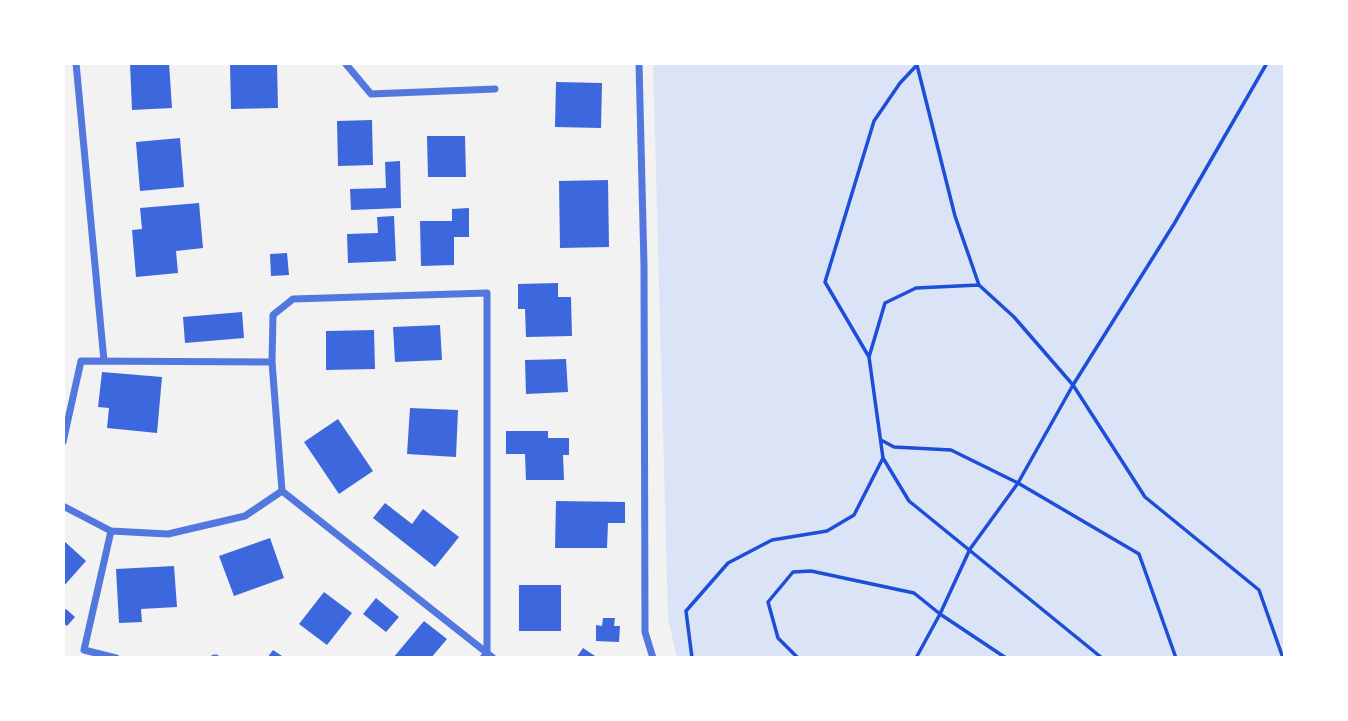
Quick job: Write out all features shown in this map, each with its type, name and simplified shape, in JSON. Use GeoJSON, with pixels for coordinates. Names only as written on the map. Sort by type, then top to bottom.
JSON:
{"type":"FeatureCollection","features":[{"type":"Feature","properties":{"kind":"street"},"geometry":{"type":"LineString","coordinates":[[76,63],[104,361]]}},
{"type":"Feature","properties":{"kind":"street"},"geometry":{"type":"LineString","coordinates":[[345,63],[371,94],[495,89]]}},
{"type":"Feature","properties":{"kind":"street"},"geometry":{"type":"LineString","coordinates":[[639,63],[644,266],[645,632],[653,658]]}},
{"type":"Feature","properties":{"kind":"street"},"geometry":{"type":"LineString","coordinates":[[486,293],[488,656],[282,491],[272,362],[273,315],[293,299],[486,293]]}},
{"type":"Feature","properties":{"kind":"street"},"geometry":{"type":"LineString","coordinates":[[63,442],[81,360],[272,362]]}},
{"type":"Feature","properties":{"kind":"street"},"geometry":{"type":"LineString","coordinates":[[63,506],[111,531],[168,534],[244,516],[282,491]]}},
{"type":"Feature","properties":{"kind":"street"},"geometry":{"type":"LineString","coordinates":[[111,531],[84,650],[116,658]]}},
{"type":"Feature","properties":{"kind":"path"},"geometry":{"type":"LineString","coordinates":[[916,658],[970,549],[1018,483],[1073,385],[1174,224],[1267,63]]}},
{"type":"Feature","properties":{"kind":"path"},"geometry":{"type":"LineString","coordinates":[[917,64],[955,216],[979,285],[1014,317],[1073,385],[1145,497],[1259,590],[1283,658]]}},
{"type":"Feature","properties":{"kind":"path"},"geometry":{"type":"LineString","coordinates":[[917,64],[900,83],[874,121],[825,282],[869,357],[883,458],[909,501],[1102,658]]}},
{"type":"Feature","properties":{"kind":"path"},"geometry":{"type":"LineString","coordinates":[[869,357],[886,303],[916,288],[979,285]]}},
{"type":"Feature","properties":{"kind":"path"},"geometry":{"type":"LineString","coordinates":[[881,440],[894,447],[951,450],[1018,483],[1139,554],[1176,658]]}},
{"type":"Feature","properties":{"kind":"path"},"geometry":{"type":"LineString","coordinates":[[692,658],[686,611],[728,563],[772,540],[827,531],[854,515],[883,458]]}},
{"type":"Feature","properties":{"kind":"path"},"geometry":{"type":"LineString","coordinates":[[798,658],[778,638],[768,602],[793,572],[811,571],[914,593],[940,614],[1006,658]]}},
{"type":"Feature","properties":{"kind":"shaded area"},"geometry":{"type":"Polygon","coordinates":[[[653,63],[1285,63],[1285,658],[677,658],[668,619],[653,63]]]}},
{"type":"Feature","properties":{"kind":"building"},"geometry":{"type":"Polygon","coordinates":[[[130,63],[169,63],[172,108],[132,110],[130,63]]]}},
{"type":"Feature","properties":{"kind":"building"},"geometry":{"type":"Polygon","coordinates":[[[230,63],[277,63],[278,108],[231,109],[230,63]]]}},
{"type":"Feature","properties":{"kind":"building"},"geometry":{"type":"Polygon","coordinates":[[[556,82],[602,83],[601,128],[555,127],[556,82]]]}},
{"type":"Feature","properties":{"kind":"building"},"geometry":{"type":"Polygon","coordinates":[[[372,120],[373,165],[338,166],[337,121],[372,120]]]}},
{"type":"Feature","properties":{"kind":"building"},"geometry":{"type":"Polygon","coordinates":[[[427,136],[465,136],[466,177],[428,177],[427,136]]]}},
{"type":"Feature","properties":{"kind":"building"},"geometry":{"type":"Polygon","coordinates":[[[180,138],[184,187],[140,191],[136,142],[180,138]]]}},
{"type":"Feature","properties":{"kind":"building"},"geometry":{"type":"Polygon","coordinates":[[[400,161],[401,208],[351,210],[350,189],[386,188],[385,162],[400,161]]]}},
{"type":"Feature","properties":{"kind":"building"},"geometry":{"type":"Polygon","coordinates":[[[608,180],[609,247],[560,248],[559,181],[608,180]]]}},
{"type":"Feature","properties":{"kind":"building"},"geometry":{"type":"Polygon","coordinates":[[[199,203],[203,248],[176,251],[178,273],[136,277],[132,230],[142,229],[140,208],[199,203]]]}},
{"type":"Feature","properties":{"kind":"building"},"geometry":{"type":"Polygon","coordinates":[[[469,208],[469,237],[454,237],[454,265],[421,266],[420,221],[452,221],[452,209],[469,208]]]}},
{"type":"Feature","properties":{"kind":"building"},"geometry":{"type":"Polygon","coordinates":[[[394,216],[396,261],[348,263],[347,234],[378,233],[377,217],[394,216]]]}},
{"type":"Feature","properties":{"kind":"building"},"geometry":{"type":"Polygon","coordinates":[[[287,253],[289,275],[271,276],[270,254],[287,253]]]}},
{"type":"Feature","properties":{"kind":"building"},"geometry":{"type":"Polygon","coordinates":[[[558,283],[558,297],[571,297],[572,336],[526,337],[525,309],[518,309],[518,284],[558,283]]]}},
{"type":"Feature","properties":{"kind":"building"},"geometry":{"type":"Polygon","coordinates":[[[242,312],[244,338],[185,343],[183,317],[242,312]]]}},
{"type":"Feature","properties":{"kind":"building"},"geometry":{"type":"Polygon","coordinates":[[[440,325],[442,360],[395,362],[393,327],[440,325]]]}},
{"type":"Feature","properties":{"kind":"building"},"geometry":{"type":"Polygon","coordinates":[[[374,330],[375,369],[326,370],[326,331],[374,330]]]}},
{"type":"Feature","properties":{"kind":"building"},"geometry":{"type":"Polygon","coordinates":[[[566,359],[568,392],[526,394],[525,360],[566,359]]]}},
{"type":"Feature","properties":{"kind":"building"},"geometry":{"type":"Polygon","coordinates":[[[102,372],[162,377],[157,433],[107,428],[109,408],[98,407],[102,372]]]}},
{"type":"Feature","properties":{"kind":"building"},"geometry":{"type":"Polygon","coordinates":[[[410,408],[458,410],[456,457],[407,454],[410,408]]]}},
{"type":"Feature","properties":{"kind":"building"},"geometry":{"type":"Polygon","coordinates":[[[338,419],[373,471],[339,494],[304,442],[338,419]]]}},
{"type":"Feature","properties":{"kind":"building"},"geometry":{"type":"Polygon","coordinates":[[[506,431],[548,431],[548,438],[569,438],[569,455],[563,455],[564,480],[526,480],[525,454],[506,454],[506,431]]]}},
{"type":"Feature","properties":{"kind":"building"},"geometry":{"type":"Polygon","coordinates":[[[556,501],[625,502],[625,523],[608,523],[607,548],[555,548],[556,501]]]}},
{"type":"Feature","properties":{"kind":"building"},"geometry":{"type":"Polygon","coordinates":[[[385,503],[412,524],[423,509],[459,537],[435,567],[373,518],[385,503]]]}},
{"type":"Feature","properties":{"kind":"building"},"geometry":{"type":"Polygon","coordinates":[[[270,538],[284,578],[234,596],[219,556],[270,538]]]}},
{"type":"Feature","properties":{"kind":"building"},"geometry":{"type":"Polygon","coordinates":[[[63,540],[86,561],[63,587],[63,540]]]}},
{"type":"Feature","properties":{"kind":"building"},"geometry":{"type":"Polygon","coordinates":[[[174,566],[177,607],[141,609],[142,622],[119,623],[116,569],[174,566]]]}},
{"type":"Feature","properties":{"kind":"building"},"geometry":{"type":"Polygon","coordinates":[[[519,585],[561,585],[561,631],[519,631],[519,585]]]}},
{"type":"Feature","properties":{"kind":"building"},"geometry":{"type":"Polygon","coordinates":[[[324,592],[352,613],[327,645],[299,624],[324,592]]]}},
{"type":"Feature","properties":{"kind":"building"},"geometry":{"type":"Polygon","coordinates":[[[376,598],[399,617],[386,632],[363,614],[376,598]]]}},
{"type":"Feature","properties":{"kind":"building"},"geometry":{"type":"Polygon","coordinates":[[[66,609],[75,617],[67,626],[63,623],[63,612],[66,609]]]}},
{"type":"Feature","properties":{"kind":"building"},"geometry":{"type":"Polygon","coordinates":[[[603,618],[615,618],[614,626],[620,626],[619,642],[596,641],[596,625],[602,626],[603,618]]]}},
{"type":"Feature","properties":{"kind":"building"},"geometry":{"type":"Polygon","coordinates":[[[424,621],[447,639],[431,658],[393,658],[424,621]]]}},
{"type":"Feature","properties":{"kind":"building"},"geometry":{"type":"Polygon","coordinates":[[[583,648],[598,658],[576,658],[583,648]]]}},
{"type":"Feature","properties":{"kind":"building"},"geometry":{"type":"Polygon","coordinates":[[[273,650],[285,658],[267,658],[273,650]]]}}]}
